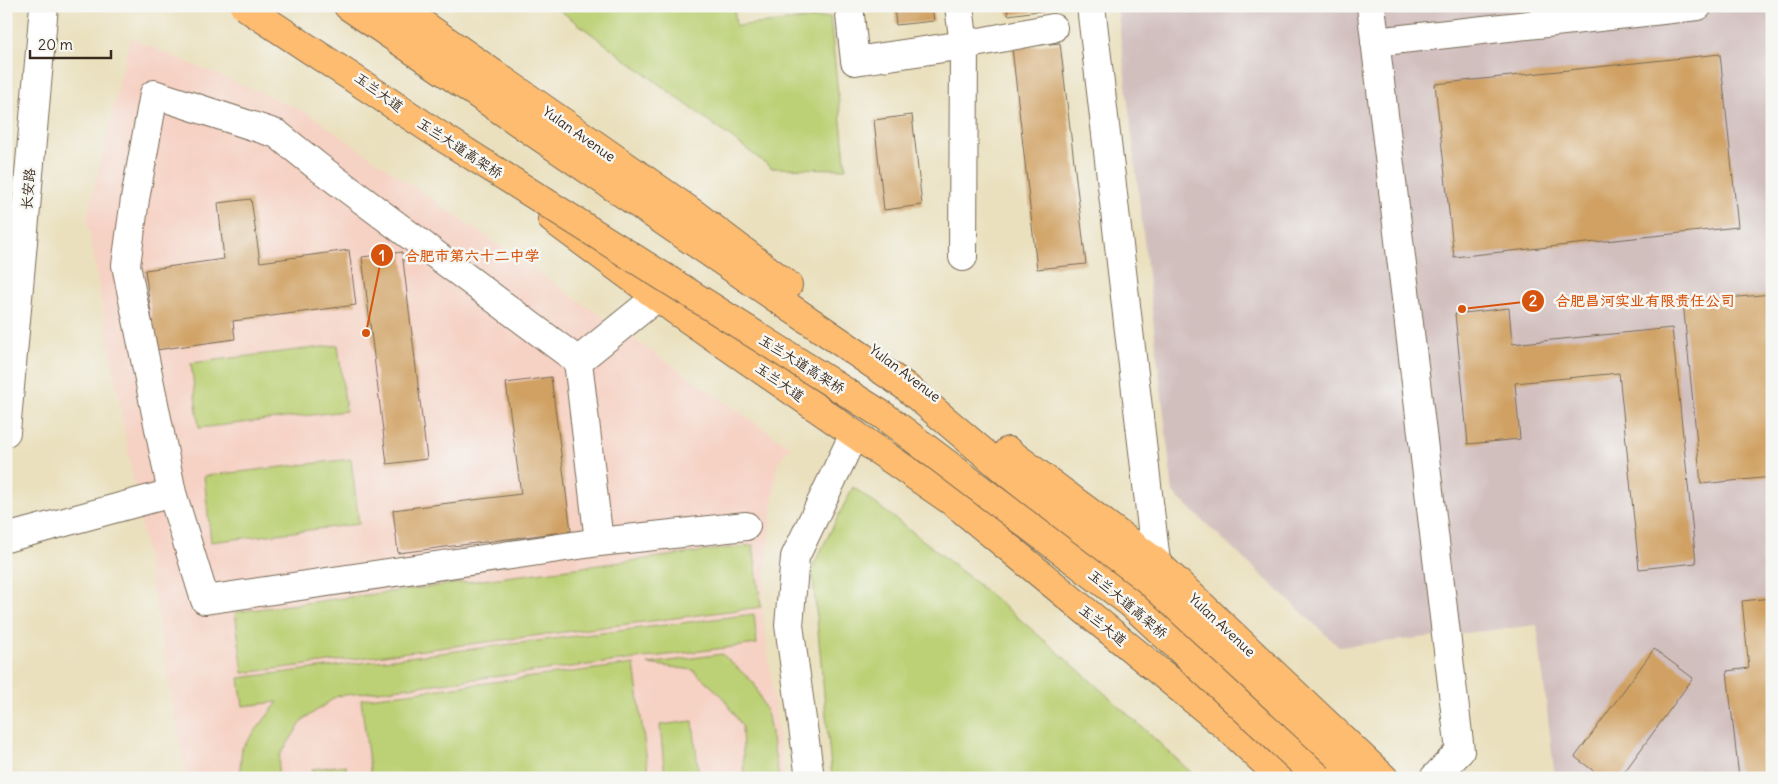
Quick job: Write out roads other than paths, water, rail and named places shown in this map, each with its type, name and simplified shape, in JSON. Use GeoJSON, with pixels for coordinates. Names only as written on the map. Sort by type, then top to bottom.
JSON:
{"type":"FeatureCollection","features":[{"type":"Feature","properties":{"kind":"main road","name":"玉兰大道高架桥"},"geometry":{"type":"LineString","coordinates":[[244,6],[436,133],[884,416],[1130,603],[1319,778]]}},
{"type":"Feature","properties":{"kind":"main road","name":"玉兰大道"},"geometry":{"type":"LineString","coordinates":[[263,6],[657,297],[954,502],[1228,728],[1281,778]]}},
{"type":"Feature","properties":{"kind":"main road","name":"玉兰大道高架桥"},"geometry":{"type":"LineString","coordinates":[[348,6],[905,386],[1145,589],[1345,778]]}},
{"type":"Feature","properties":{"kind":"main road","name":"Yulan Avenue"},"geometry":{"type":"LineString","coordinates":[[397,6],[693,213],[1156,562],[1384,778]]}},
{"type":"Feature","properties":{"kind":"street","name":"长安路"},"geometry":{"type":"LineString","coordinates":[[6,432],[12,292],[44,6]]}},
{"type":"Feature","properties":{"kind":"street"},"geometry":{"type":"LineString","coordinates":[[849,6],[855,61],[964,45],[1053,28]]}},
{"type":"Feature","properties":{"kind":"street"},"geometry":{"type":"LineString","coordinates":[[959,6],[964,45],[963,257]]}},
{"type":"Feature","properties":{"kind":"street"},"geometry":{"type":"LineString","coordinates":[[1091,6],[1156,562]]}},
{"type":"Feature","properties":{"kind":"street"},"geometry":{"type":"LineString","coordinates":[[1371,6],[1460,751],[1434,778]]}},
{"type":"Feature","properties":{"kind":"street"},"geometry":{"type":"LineString","coordinates":[[1375,42],[1698,6]]}},
{"type":"Feature","properties":{"kind":"street"},"geometry":{"type":"LineString","coordinates":[[599,542],[578,361],[277,134],[154,94],[135,199],[126,265],[172,493],[204,600],[599,542],[746,526]]}},
{"type":"Feature","properties":{"kind":"street"},"geometry":{"type":"LineString","coordinates":[[578,361],[657,297]]}},
{"type":"Feature","properties":{"kind":"street"},"geometry":{"type":"LineString","coordinates":[[810,778],[789,625],[795,557],[854,434]]}},
{"type":"Feature","properties":{"kind":"street"},"geometry":{"type":"LineString","coordinates":[[6,538],[172,493]]}},
{"type":"Feature","properties":{"kind":"place","name":"合肥昌河实业有限责任公司"},"geometry":{"type":"Point","coordinates":[1462,309]}},
{"type":"Feature","properties":{"kind":"place","name":"合肥市第六十二中学"},"geometry":{"type":"Point","coordinates":[366,333]}}]}
